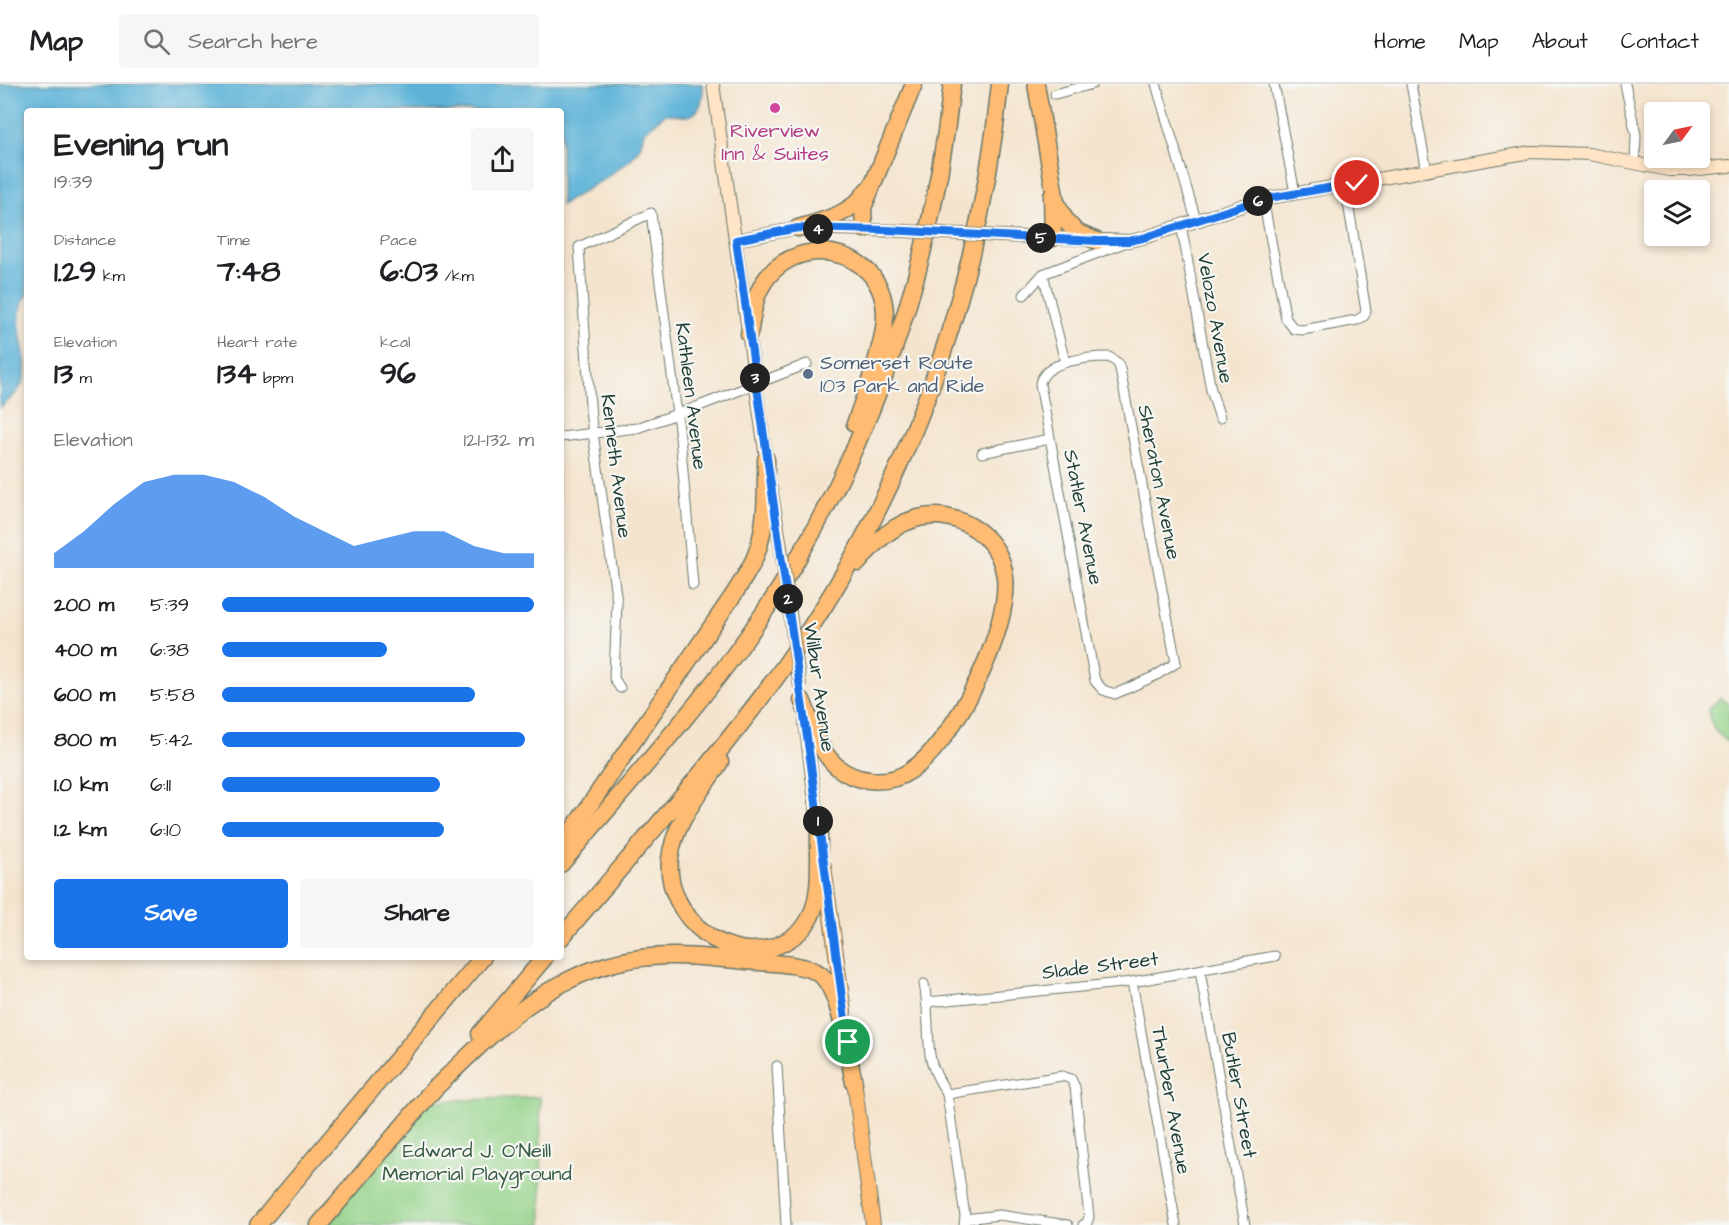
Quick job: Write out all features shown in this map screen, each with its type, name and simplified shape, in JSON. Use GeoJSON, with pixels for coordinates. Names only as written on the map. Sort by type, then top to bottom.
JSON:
{"type":"FeatureCollection","features":[{"type":"Feature","properties":{"kind":"highway"},"geometry":{"type":"LineString","coordinates":[[864,229],[863,208],[914,84]]}},
{"type":"Feature","properties":{"kind":"highway"},"geometry":{"type":"LineString","coordinates":[[564,860],[670,735],[732,657],[787,576],[819,520],[866,423],[886,373],[909,304],[937,190],[952,84]]}},
{"type":"Feature","properties":{"kind":"highway"},"geometry":{"type":"LineString","coordinates":[[814,621],[843,575],[882,503],[935,378],[960,300],[980,220],[1000,84]]}},
{"type":"Feature","properties":{"kind":"highway"},"geometry":{"type":"LineString","coordinates":[[1036,84],[1056,202],[1066,221],[1076,232],[1097,241]]}},
{"type":"Feature","properties":{"kind":"highway"},"geometry":{"type":"LineString","coordinates":[[1050,165],[1053,238]]}},
{"type":"Feature","properties":{"kind":"highway"},"geometry":{"type":"LineString","coordinates":[[798,228],[834,217],[850,207],[865,194],[875,176]]}},
{"type":"Feature","properties":{"kind":"highway"},"geometry":{"type":"LineString","coordinates":[[749,334],[759,289],[774,270],[793,258],[818,251],[845,255],[866,270],[879,289],[885,315],[883,333],[860,407],[819,520]]}},
{"type":"Feature","properties":{"kind":"highway"},"geometry":{"type":"LineString","coordinates":[[564,843],[751,566],[757,552],[764,516],[766,459]]}},
{"type":"Feature","properties":{"kind":"highway"},"geometry":{"type":"LineString","coordinates":[[801,693],[819,743],[834,765],[864,780],[896,778],[910,772],[933,751],[962,711],[995,640],[1006,592],[1003,566],[990,542],[970,524],[938,516],[917,518],[897,526],[872,546],[814,621],[767,688],[676,832],[669,870],[674,893],[680,906],[697,927],[718,942],[740,950],[753,951],[776,946],[799,932],[808,923],[817,896],[819,833]]}},
{"type":"Feature","properties":{"kind":"highway"},"geometry":{"type":"LineString","coordinates":[[564,934],[699,774],[767,688]]}},
{"type":"Feature","properties":{"kind":"highway"},"geometry":{"type":"LineString","coordinates":[[427,1096],[509,1019],[545,993],[584,972],[624,961],[652,957],[696,956],[757,962],[810,968],[822,975],[838,1007],[854,1083]]}},
{"type":"Feature","properties":{"kind":"highway"},"geometry":{"type":"LineString","coordinates":[[258,1225],[480,960]]}},
{"type":"Feature","properties":{"kind":"highway"},"geometry":{"type":"LineString","coordinates":[[319,1225],[542,960]]}},
{"type":"Feature","properties":{"kind":"main road","name":"Wilbur Avenue"},"geometry":{"type":"LineString","coordinates":[[713,84],[766,459],[780,541],[873,1225]]}},
{"type":"Feature","properties":{"kind":"main road"},"geometry":{"type":"LineString","coordinates":[[736,240],[798,228],[1129,241],[1263,199],[1539,152],[1588,154],[1669,170],[1729,166]]}},
{"type":"Feature","properties":{"kind":"street"},"geometry":{"type":"LineString","coordinates":[[1055,94],[1093,84]]}},
{"type":"Feature","properties":{"kind":"street"},"geometry":{"type":"LineString","coordinates":[[1156,84],[1187,196],[1196,220]]}},
{"type":"Feature","properties":{"kind":"street"},"geometry":{"type":"LineString","coordinates":[[1274,84],[1295,193]]}},
{"type":"Feature","properties":{"kind":"street"},"geometry":{"type":"LineString","coordinates":[[1411,84],[1426,172]]}},
{"type":"Feature","properties":{"kind":"street"},"geometry":{"type":"LineString","coordinates":[[1625,84],[1636,135],[1635,164]]}},
{"type":"Feature","properties":{"kind":"street"},"geometry":{"type":"LineString","coordinates":[[1263,199],[1286,319],[1294,329],[1303,330],[1356,320],[1364,316],[1366,311],[1345,185]]}},
{"type":"Feature","properties":{"kind":"street","name":"Kenneth Avenue"},"geometry":{"type":"LineString","coordinates":[[620,688],[614,678],[617,602],[593,433],[580,289],[579,247],[651,213]]}},
{"type":"Feature","properties":{"kind":"street","name":"Kathleen Avenue"},"geometry":{"type":"LineString","coordinates":[[651,213],[687,504],[693,585]]}},
{"type":"Feature","properties":{"kind":"street","name":"Velozo Avenue"},"geometry":{"type":"LineString","coordinates":[[1182,224],[1211,390],[1220,418]]}},
{"type":"Feature","properties":{"kind":"street"},"geometry":{"type":"LineString","coordinates":[[1024,295],[1043,274],[1129,241]]}},
{"type":"Feature","properties":{"kind":"street"},"geometry":{"type":"LineString","coordinates":[[1043,274],[1065,362]]}},
{"type":"Feature","properties":{"kind":"street","name":"Sheraton Avenue"},"geometry":{"type":"LineString","coordinates":[[1065,362],[1109,357],[1118,363],[1176,663],[1123,692],[1115,694],[1103,690]]}},
{"type":"Feature","properties":{"kind":"street","name":"Statler Avenue"},"geometry":{"type":"LineString","coordinates":[[1065,362],[1050,369],[1041,379],[1042,393],[1095,681],[1103,690]]}},
{"type":"Feature","properties":{"kind":"street"},"geometry":{"type":"LineString","coordinates":[[564,436],[637,428],[807,364]]}},
{"type":"Feature","properties":{"kind":"street"},"geometry":{"type":"LineString","coordinates":[[982,453],[1050,439]]}},
{"type":"Feature","properties":{"kind":"street","name":"Slade Street"},"geometry":{"type":"LineString","coordinates":[[928,1002],[1132,982],[1275,956]]}},
{"type":"Feature","properties":{"kind":"street","name":"Butler Street"},"geometry":{"type":"LineString","coordinates":[[1200,970],[1245,1225]]}},
{"type":"Feature","properties":{"kind":"street","name":"Thurber Avenue"},"geometry":{"type":"LineString","coordinates":[[1132,982],[1176,1225]]}},
{"type":"Feature","properties":{"kind":"street"},"geometry":{"type":"LineString","coordinates":[[924,984],[928,1002],[930,1056],[936,1075],[947,1094],[965,1222],[999,1215],[1068,1225]]}},
{"type":"Feature","properties":{"kind":"street"},"geometry":{"type":"LineString","coordinates":[[777,1066],[786,1225]]}},
{"type":"Feature","properties":{"kind":"street"},"geometry":{"type":"LineString","coordinates":[[947,1094],[1062,1076],[1071,1079],[1075,1087],[1089,1217],[1085,1224]]}},
{"type":"Feature","properties":{"kind":"green space"},"geometry":{"type":"Polygon","coordinates":[[[1721,698],[1729,705],[1729,742],[1714,728],[1709,715],[1708,709],[1721,698]]]}},
{"type":"Feature","properties":{"kind":"green space","name":"Edward J. O'Neill Memorial Playground"},"geometry":{"type":"Polygon","coordinates":[[[540,1097],[542,1225],[309,1225],[412,1102],[540,1097]]]}},
{"type":"Feature","properties":{"kind":"water"},"geometry":{"type":"Polygon","coordinates":[[[0,84],[702,84],[702,100],[694,114],[689,116],[664,115],[644,132],[640,147],[631,159],[604,179],[564,203],[564,108],[24,108],[24,302],[20,331],[24,377],[18,391],[0,408],[0,84]]]}},
{"type":"Feature","properties":{"kind":"place","name":"Riverview Inn & Suites"},"geometry":{"type":"Point","coordinates":[775,108]}},
{"type":"Feature","properties":{"kind":"place","name":"Somerset Route 103 Park and Ride"},"geometry":{"type":"Point","coordinates":[808,374]}},
{"type":"Feature","properties":{"kind":"route"},"geometry":{"type":"LineString","coordinates":[[848,1042],[780,541],[766,459],[736,240],[798,228],[1129,241],[1263,199],[1357,183]]}}]}
